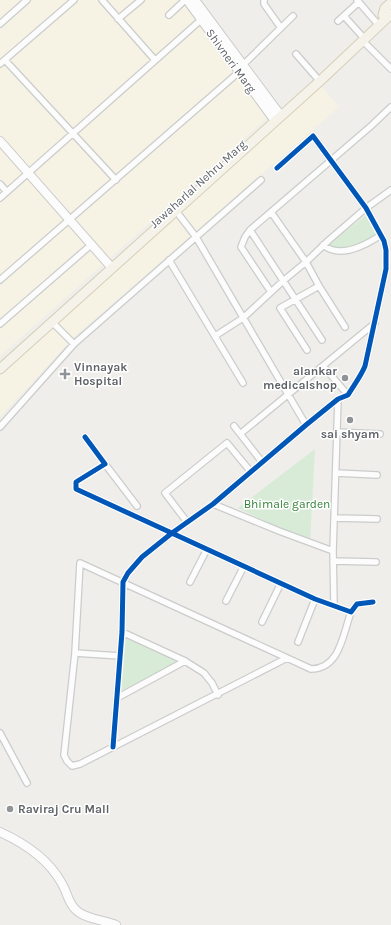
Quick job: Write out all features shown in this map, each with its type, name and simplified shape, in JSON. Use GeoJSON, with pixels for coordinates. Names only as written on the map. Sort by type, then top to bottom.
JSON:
{"type":"FeatureCollection","features":[{"type":"Feature","properties":{"kind":"main road","name":"Shivneri Marg"},"geometry":{"type":"LineString","coordinates":[[186,0],[204,17],[277,117]]}},
{"type":"Feature","properties":{"kind":"main road","name":"Shivneri Marg"},"geometry":{"type":"LineString","coordinates":[[196,0],[204,17]]}},
{"type":"Feature","properties":{"kind":"main road","name":"Jawaharlal Nehru Marg"},"geometry":{"type":"LineString","coordinates":[[388,16],[385,8],[391,3]]}},
{"type":"Feature","properties":{"kind":"main road"},"geometry":{"type":"LineString","coordinates":[[388,16],[391,9]]}},
{"type":"Feature","properties":{"kind":"main road","name":"Jawaharlal Nehru Marg"},"geometry":{"type":"LineString","coordinates":[[0,369],[175,208],[277,117],[320,81],[376,22],[388,16]]}},
{"type":"Feature","properties":{"kind":"main road","name":"Jawaharlal Nehru Marg"},"geometry":{"type":"LineString","coordinates":[[277,117],[317,78],[388,16]]}},
{"type":"Feature","properties":{"kind":"main road"},"geometry":{"type":"LineString","coordinates":[[0,141],[111,266]]}},
{"type":"Feature","properties":{"kind":"main road","name":"Jawaharlal Nehru Marg"},"geometry":{"type":"LineString","coordinates":[[0,362],[111,266]]}},
{"type":"Feature","properties":{"kind":"main road"},"geometry":{"type":"LineString","coordinates":[[0,832],[15,839],[46,862],[61,882],[70,902],[76,910],[85,916],[107,921],[116,925]]}},
{"type":"Feature","properties":{"kind":"street"},"geometry":{"type":"LineString","coordinates":[[0,24],[27,0]]}},
{"type":"Feature","properties":{"kind":"street"},"geometry":{"type":"LineString","coordinates":[[0,64],[74,0]]}},
{"type":"Feature","properties":{"kind":"street"},"geometry":{"type":"LineString","coordinates":[[102,0],[155,60]]}},
{"type":"Feature","properties":{"kind":"street"},"geometry":{"type":"LineString","coordinates":[[118,19],[141,0]]}},
{"type":"Feature","properties":{"kind":"street"},"geometry":{"type":"LineString","coordinates":[[169,15],[186,0]]}},
{"type":"Feature","properties":{"kind":"street"},"geometry":{"type":"LineString","coordinates":[[264,0],[264,4],[281,28]]}},
{"type":"Feature","properties":{"kind":"street"},"geometry":{"type":"LineString","coordinates":[[338,21],[358,1],[376,22]]}},
{"type":"Feature","properties":{"kind":"street"},"geometry":{"type":"LineString","coordinates":[[0,280],[116,180],[241,68],[293,16]]}},
{"type":"Feature","properties":{"kind":"street"},"geometry":{"type":"LineString","coordinates":[[344,16],[391,69]]}},
{"type":"Feature","properties":{"kind":"street"},"geometry":{"type":"LineString","coordinates":[[0,198],[204,17]]}},
{"type":"Feature","properties":{"kind":"street"},"geometry":{"type":"LineString","coordinates":[[296,54],[317,78]]}},
{"type":"Feature","properties":{"kind":"street"},"geometry":{"type":"LineString","coordinates":[[6,60],[116,180]]}},
{"type":"Feature","properties":{"kind":"street"},"geometry":{"type":"LineString","coordinates":[[271,292],[241,247],[244,237],[250,230],[391,107]]}},
{"type":"Feature","properties":{"kind":"street"},"geometry":{"type":"LineString","coordinates":[[113,747],[122,632],[123,582],[142,557],[172,533],[213,504],[306,424],[338,399],[348,395],[365,366],[386,269],[386,250],[384,241],[366,208],[312,136],[277,168]]}},
{"type":"Feature","properties":{"kind":"street"},"geometry":{"type":"LineString","coordinates":[[0,426],[74,344],[261,180]]}},
{"type":"Feature","properties":{"kind":"street"},"geometry":{"type":"LineString","coordinates":[[0,184],[7,192]]}},
{"type":"Feature","properties":{"kind":"street"},"geometry":{"type":"LineString","coordinates":[[214,336],[243,318],[323,245],[366,208],[391,190]]}},
{"type":"Feature","properties":{"kind":"street"},"geometry":{"type":"LineString","coordinates":[[175,208],[196,237],[306,424]]}},
{"type":"Feature","properties":{"kind":"street"},"geometry":{"type":"LineString","coordinates":[[271,212],[306,262],[319,286],[345,327]]}},
{"type":"Feature","properties":{"kind":"street"},"geometry":{"type":"LineString","coordinates":[[250,230],[322,340]]}},
{"type":"Feature","properties":{"kind":"street"},"geometry":{"type":"LineString","coordinates":[[323,245],[329,249],[338,251],[349,250],[381,236]]}},
{"type":"Feature","properties":{"kind":"street"},"geometry":{"type":"LineString","coordinates":[[0,324],[92,244]]}},
{"type":"Feature","properties":{"kind":"street"},"geometry":{"type":"LineString","coordinates":[[169,260],[243,383]]}},
{"type":"Feature","properties":{"kind":"street"},"geometry":{"type":"LineString","coordinates":[[307,350],[280,308],[319,286]]}},
{"type":"Feature","properties":{"kind":"street"},"geometry":{"type":"LineString","coordinates":[[52,322],[74,344]]}},
{"type":"Feature","properties":{"kind":"street"},"geometry":{"type":"LineString","coordinates":[[240,434],[375,323]]}},
{"type":"Feature","properties":{"kind":"street"},"geometry":{"type":"LineString","coordinates":[[323,366],[348,395]]}},
{"type":"Feature","properties":{"kind":"street"},"geometry":{"type":"LineString","coordinates":[[334,605],[333,551],[338,399]]}},
{"type":"Feature","properties":{"kind":"street"},"geometry":{"type":"LineString","coordinates":[[234,426],[262,462]]}},
{"type":"Feature","properties":{"kind":"street"},"geometry":{"type":"LineString","coordinates":[[337,432],[380,434]]}},
{"type":"Feature","properties":{"kind":"street"},"geometry":{"type":"LineString","coordinates":[[85,437],[137,506]]}},
{"type":"Feature","properties":{"kind":"street"},"geometry":{"type":"LineString","coordinates":[[187,522],[165,493],[227,443],[251,472]]}},
{"type":"Feature","properties":{"kind":"street"},"geometry":{"type":"LineString","coordinates":[[106,464],[76,482],[76,489],[315,599],[350,612]]}},
{"type":"Feature","properties":{"kind":"street"},"geometry":{"type":"LineString","coordinates":[[336,473],[377,475]]}},
{"type":"Feature","properties":{"kind":"street"},"geometry":{"type":"LineString","coordinates":[[213,504],[333,551]]}},
{"type":"Feature","properties":{"kind":"street"},"geometry":{"type":"LineString","coordinates":[[334,518],[376,519]]}},
{"type":"Feature","properties":{"kind":"street"},"geometry":{"type":"LineString","coordinates":[[190,582],[207,549]]}},
{"type":"Feature","properties":{"kind":"street"},"geometry":{"type":"LineString","coordinates":[[333,561],[376,562]]}},
{"type":"Feature","properties":{"kind":"street"},"geometry":{"type":"LineString","coordinates":[[287,658],[218,695],[80,764],[72,766],[64,755],[75,654],[80,563],[311,669],[322,668],[336,656],[350,612],[357,604],[373,602]]}},
{"type":"Feature","properties":{"kind":"street"},"geometry":{"type":"LineString","coordinates":[[226,601],[244,566]]}},
{"type":"Feature","properties":{"kind":"street"},"geometry":{"type":"LineString","coordinates":[[262,622],[281,583]]}},
{"type":"Feature","properties":{"kind":"street"},"geometry":{"type":"LineString","coordinates":[[298,642],[315,599]]}},
{"type":"Feature","properties":{"kind":"street"},"geometry":{"type":"LineString","coordinates":[[122,632],[185,661],[204,673],[212,683],[218,695]]}},
{"type":"Feature","properties":{"kind":"street"},"geometry":{"type":"LineString","coordinates":[[75,654],[120,656]]}},
{"type":"Feature","properties":{"kind":"street"},"geometry":{"type":"LineString","coordinates":[[117,698],[185,661]]}},
{"type":"Feature","properties":{"kind":"street"},"geometry":{"type":"LineString","coordinates":[[0,733],[28,783]]}},
{"type":"Feature","properties":{"kind":"shaded area"},"geometry":{"type":"Polygon","coordinates":[[[0,0],[183,0],[268,117],[0,356],[0,0]]]}},
{"type":"Feature","properties":{"kind":"shaded area"},"geometry":{"type":"Polygon","coordinates":[[[321,86],[339,107],[74,337],[0,417],[0,376],[321,86]]]}},
{"type":"Feature","properties":{"kind":"green space"},"geometry":{"type":"Polygon","coordinates":[[[366,215],[378,237],[346,250],[324,248],[366,215]]]}},
{"type":"Feature","properties":{"kind":"green space","name":"Bhimale garden"},"geometry":{"type":"Polygon","coordinates":[[[315,449],[310,543],[238,508],[315,449]]]}},
{"type":"Feature","properties":{"kind":"green space"},"geometry":{"type":"Polygon","coordinates":[[[126,638],[179,661],[121,691],[126,638]]]}},
{"type":"Feature","properties":{"kind":"cycle path"},"geometry":{"type":"LineString","coordinates":[[113,747],[122,632],[123,582],[128,573],[142,557],[172,533],[213,504],[338,399],[348,395],[365,366],[386,269],[386,250],[384,241],[366,208],[313,136],[277,168]]}},
{"type":"Feature","properties":{"kind":"cycle path"},"geometry":{"type":"LineString","coordinates":[[85,437],[105,464],[76,482],[76,489],[315,599],[351,612],[357,604],[373,602]]}},
{"type":"Feature","properties":{"kind":"place","name":"Vinnayak Hospital"},"geometry":{"type":"Point","coordinates":[65,374]}},
{"type":"Feature","properties":{"kind":"place","name":"alankar medicalshop"},"geometry":{"type":"Point","coordinates":[345,378]}},
{"type":"Feature","properties":{"kind":"place","name":"sai shyam"},"geometry":{"type":"Point","coordinates":[350,420]}},
{"type":"Feature","properties":{"kind":"place","name":"Raviraj Cru Mall"},"geometry":{"type":"Point","coordinates":[10,809]}}]}
